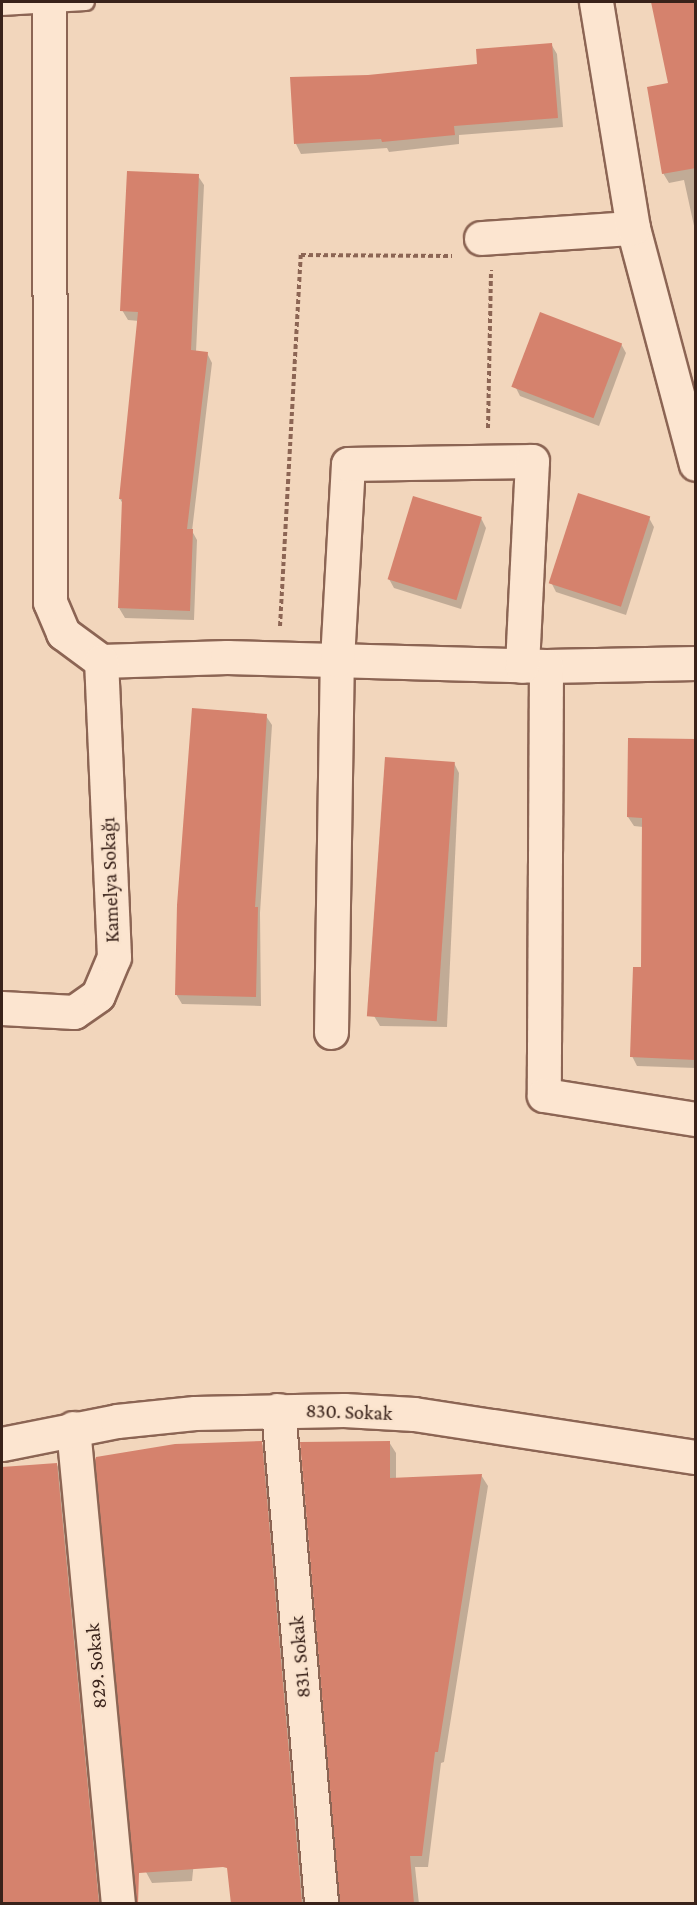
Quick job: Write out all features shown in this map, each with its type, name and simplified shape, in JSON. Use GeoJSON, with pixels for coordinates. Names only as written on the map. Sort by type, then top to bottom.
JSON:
{"type":"FeatureCollection","features":[{"type":"Feature","properties":{"kind":"street"},"geometry":{"type":"LineString","coordinates":[[596,2],[633,228],[696,464]]}},
{"type":"Feature","properties":{"kind":"street"},"geometry":{"type":"LineString","coordinates":[[49,4],[50,602],[63,633],[101,660],[278,658],[534,666],[696,663]]}},
{"type":"Feature","properties":{"kind":"street"},"geometry":{"type":"LineString","coordinates":[[476,250],[633,228]]}},
{"type":"Feature","properties":{"kind":"street"},"geometry":{"type":"LineString","coordinates":[[331,1032],[337,660],[348,464],[532,461],[534,666],[544,1095],[696,1119]]}},
{"type":"Feature","properties":{"kind":"street","name":"Kamelya Sokağı"},"geometry":{"type":"LineString","coordinates":[[2,1008],[74,1012],[98,994],[114,957],[101,660]]}},
{"type":"Feature","properties":{"kind":"street","name":"830. Sokak"},"geometry":{"type":"LineString","coordinates":[[2,1444],[73,1428],[195,1413],[278,1410],[414,1414],[696,1457]]}},
{"type":"Feature","properties":{"kind":"street","name":"831. Sokak"},"geometry":{"type":"LineString","coordinates":[[278,1410],[321,1904]]}},
{"type":"Feature","properties":{"kind":"street","name":"829. Sokak"},"geometry":{"type":"LineString","coordinates":[[73,1428],[118,1904]]}},
{"type":"Feature","properties":{"kind":"lane"},"geometry":{"type":"LineString","coordinates":[[2,7],[86,2]]}},
{"type":"Feature","properties":{"kind":"path"},"geometry":{"type":"LineString","coordinates":[[278,658],[301,255],[476,250],[487,462]]}},
{"type":"Feature","properties":{"kind":"building"},"geometry":{"type":"Polygon","coordinates":[[[651,2],[696,2],[696,168],[662,174],[647,87],[668,83],[651,2]]]}},
{"type":"Feature","properties":{"kind":"building"},"geometry":{"type":"Polygon","coordinates":[[[552,43],[558,118],[454,126],[455,135],[382,142],[381,139],[294,144],[290,77],[368,75],[477,64],[476,49],[552,43]]]}},
{"type":"Feature","properties":{"kind":"building"},"geometry":{"type":"Polygon","coordinates":[[[127,171],[199,174],[191,350],[208,352],[187,529],[193,529],[190,611],[118,608],[122,499],[119,499],[138,312],[120,311],[127,171]]]}},
{"type":"Feature","properties":{"kind":"building"},"geometry":{"type":"Polygon","coordinates":[[[540,312],[622,344],[593,418],[511,387],[540,312]]]}},
{"type":"Feature","properties":{"kind":"building"},"geometry":{"type":"Polygon","coordinates":[[[578,493],[650,516],[621,607],[549,583],[578,493]]]}},
{"type":"Feature","properties":{"kind":"building"},"geometry":{"type":"Polygon","coordinates":[[[413,496],[482,517],[456,600],[388,579],[413,496]]]}},
{"type":"Feature","properties":{"kind":"building"},"geometry":{"type":"Polygon","coordinates":[[[192,708],[267,714],[255,907],[258,907],[256,997],[175,995],[177,905],[192,708]]]}},
{"type":"Feature","properties":{"kind":"building"},"geometry":{"type":"Polygon","coordinates":[[[628,738],[696,739],[696,1060],[630,1057],[633,967],[641,967],[642,818],[627,817],[628,738]]]}},
{"type":"Feature","properties":{"kind":"building"},"geometry":{"type":"Polygon","coordinates":[[[385,757],[455,762],[437,1021],[367,1016],[385,757]]]}},
{"type":"Feature","properties":{"kind":"building"},"geometry":{"type":"Polygon","coordinates":[[[262,1441],[302,1904],[231,1904],[227,1868],[223,1867],[139,1873],[137,1904],[95,1460],[96,1457],[175,1444],[262,1441]]]}},
{"type":"Feature","properties":{"kind":"building"},"geometry":{"type":"Polygon","coordinates":[[[390,1441],[390,1478],[482,1474],[438,1752],[435,1752],[422,1856],[410,1856],[414,1904],[340,1904],[300,1442],[390,1441]]]}},
{"type":"Feature","properties":{"kind":"building"},"geometry":{"type":"Polygon","coordinates":[[[57,1463],[99,1904],[2,1904],[2,1467],[57,1463]]]}}]}
